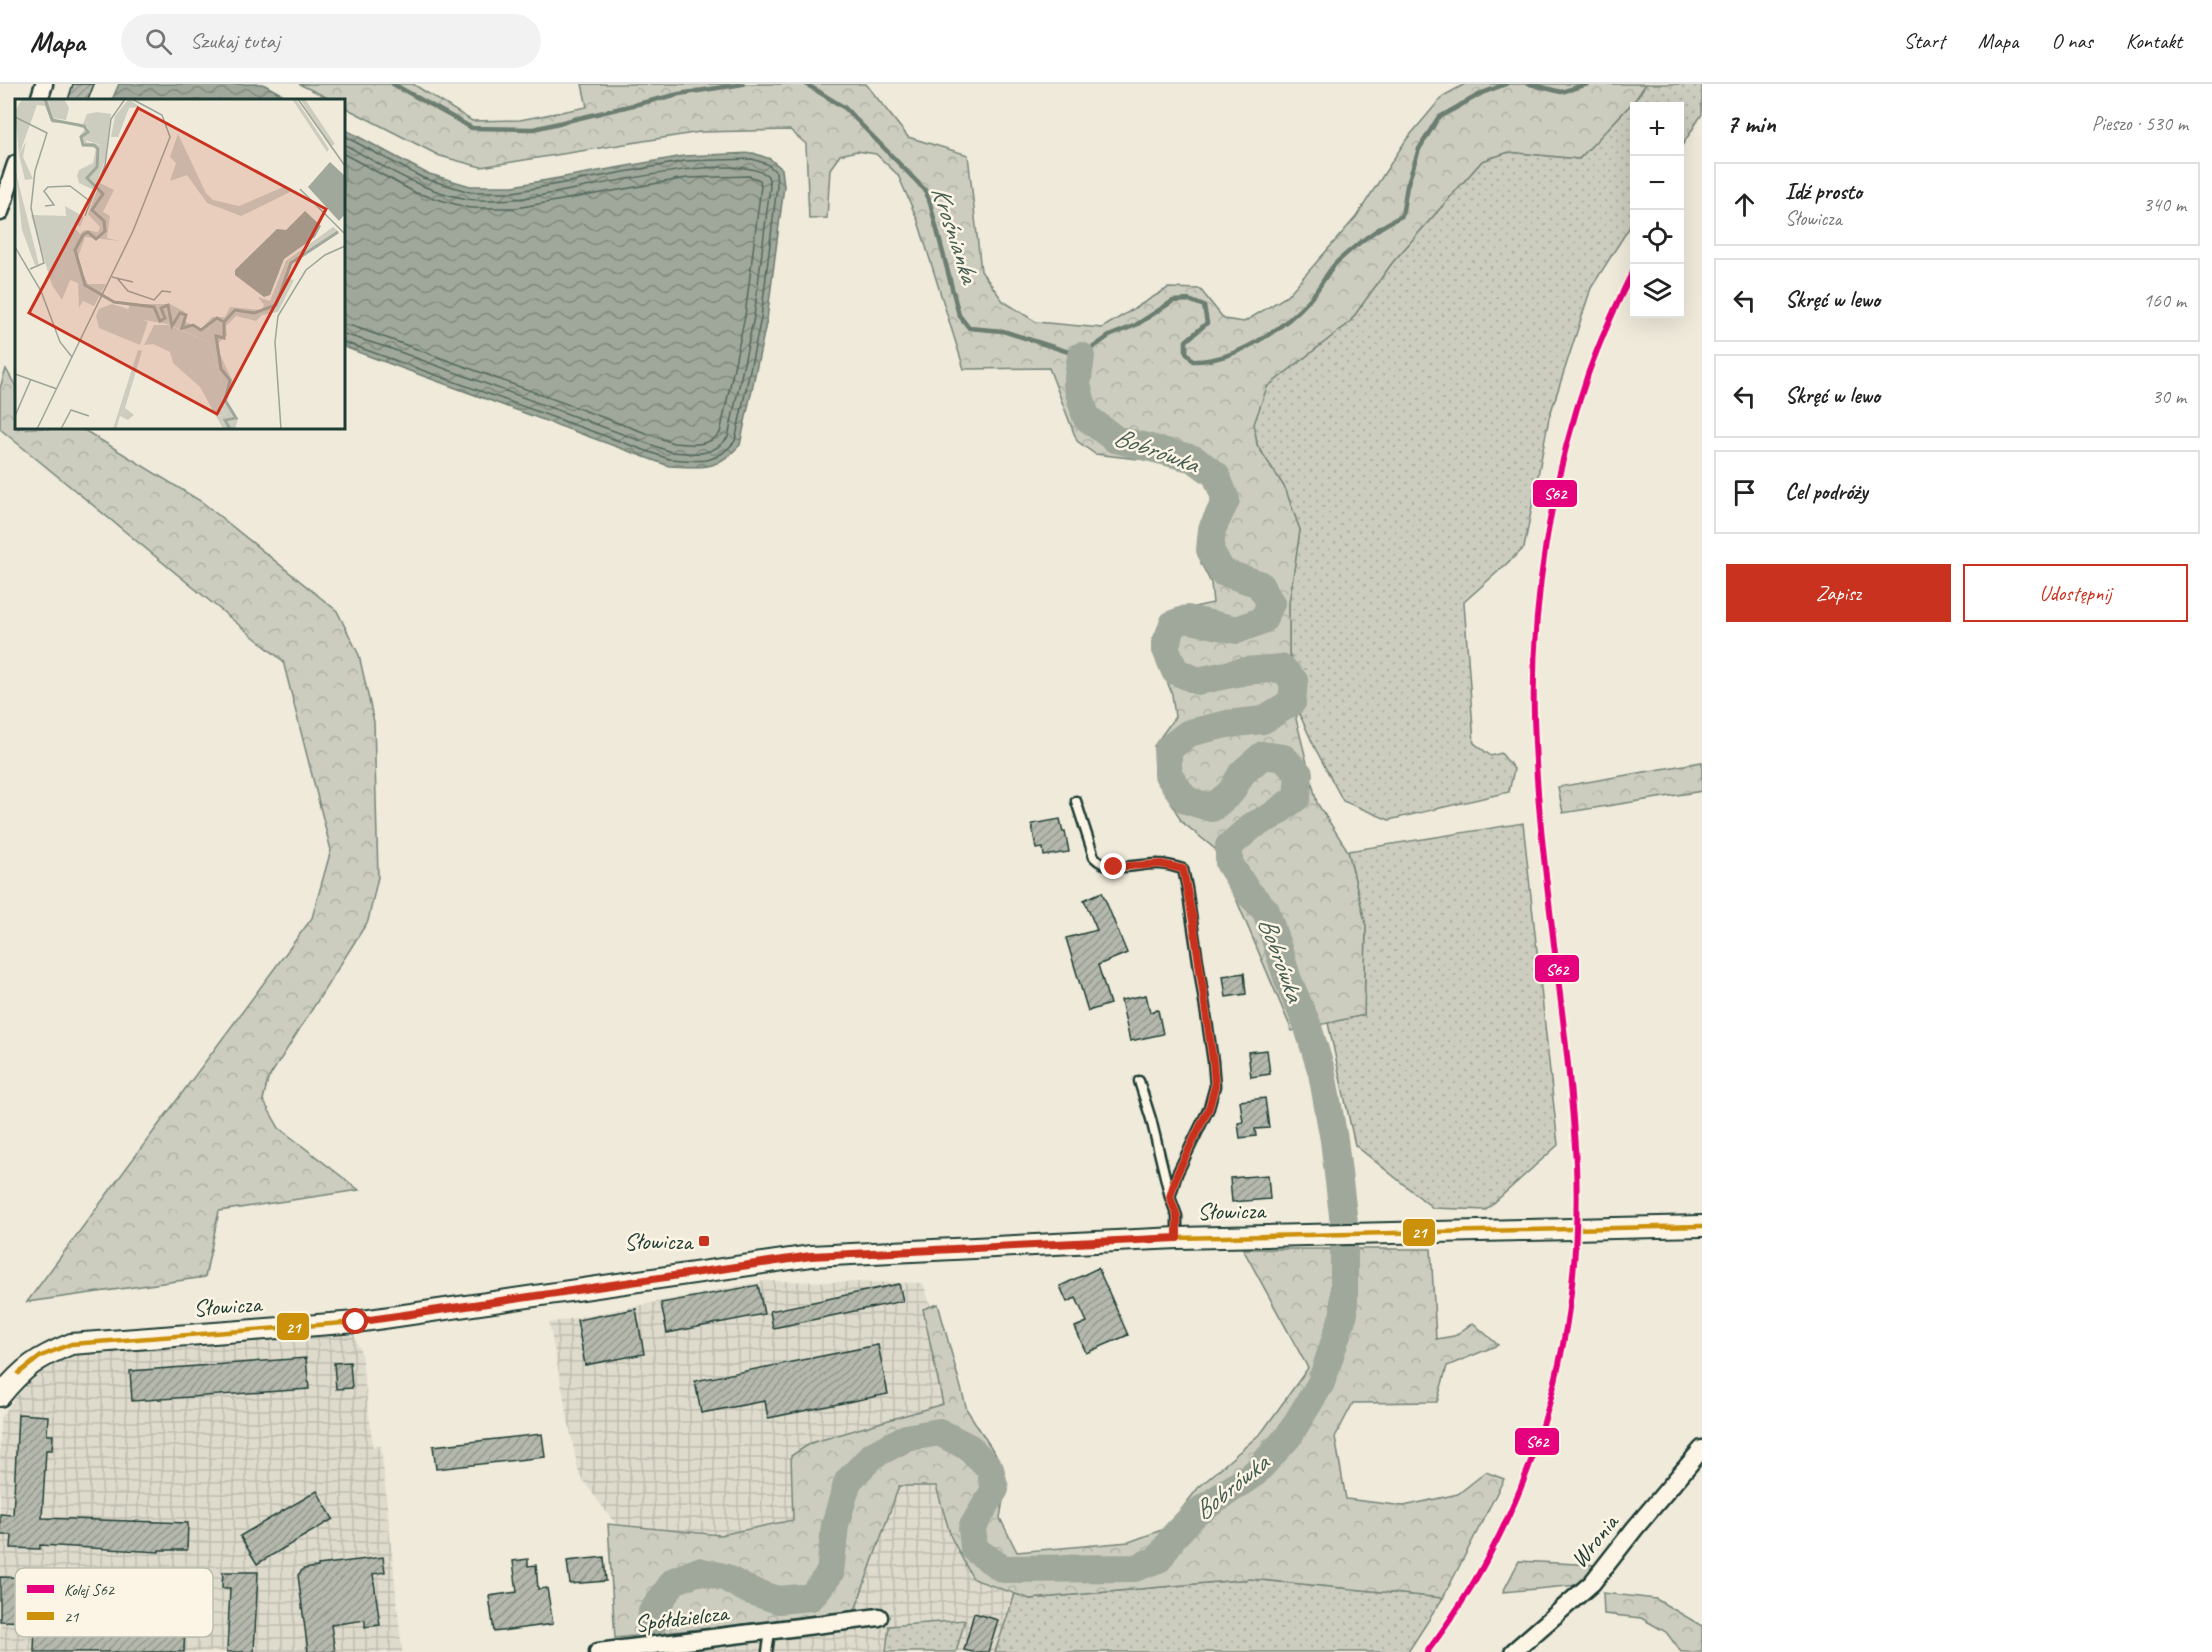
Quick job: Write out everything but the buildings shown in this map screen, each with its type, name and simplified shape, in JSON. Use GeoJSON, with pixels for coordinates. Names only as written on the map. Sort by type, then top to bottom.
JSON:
{"type":"FeatureCollection","features":[{"type":"Feature","properties":{"kind":"street"},"geometry":{"type":"LineString","coordinates":[[39,99],[44,84]]}},
{"type":"Feature","properties":{"kind":"street"},"geometry":{"type":"LineString","coordinates":[[0,212],[15,167]]}},
{"type":"Feature","properties":{"kind":"street","name":"Słowicza"},"geometry":{"type":"LineString","coordinates":[[0,1396],[19,1373],[41,1356],[71,1344],[356,1322],[811,1256],[1177,1238],[1702,1226]]}},
{"type":"Feature","properties":{"kind":"street","name":"Wronia"},"geometry":{"type":"LineString","coordinates":[[1513,1652],[1592,1583],[1702,1449]]}},
{"type":"Feature","properties":{"kind":"street","name":"Spółdzielcza"},"geometry":{"type":"LineString","coordinates":[[598,1652],[879,1617]]}},
{"type":"Feature","properties":{"kind":"lane"},"geometry":{"type":"LineString","coordinates":[[1076,801],[1094,857],[1100,863],[1114,867],[1161,864],[1183,869],[1215,1086],[1209,1108],[1177,1174],[1170,1197]]}},
{"type":"Feature","properties":{"kind":"lane"},"geometry":{"type":"LineString","coordinates":[[1139,1081],[1177,1216],[1177,1238]]}},
{"type":"Feature","properties":{"kind":"lane"},"geometry":{"type":"LineString","coordinates":[[767,1652],[770,1632]]}},
{"type":"Feature","properties":{"kind":"shaded area"},"geometry":{"type":"Polygon","coordinates":[[[765,1281],[923,1283],[935,1319],[952,1411],[851,1430],[792,1554],[645,1564],[579,1475],[549,1323],[765,1281]]]}},
{"type":"Feature","properties":{"kind":"shaded area"},"geometry":{"type":"Polygon","coordinates":[[[354,1334],[361,1353],[373,1447],[381,1446],[402,1652],[0,1652],[0,1418],[29,1380],[76,1352],[354,1334]]]}},
{"type":"Feature","properties":{"kind":"shaded area"},"geometry":{"type":"Polygon","coordinates":[[[899,1486],[936,1486],[951,1537],[973,1578],[1015,1594],[995,1652],[956,1652],[965,1620],[889,1626],[886,1652],[679,1652],[677,1631],[854,1613],[899,1486]]]}},
{"type":"Feature","properties":{"kind":"green space"},"geometry":{"type":"Polygon","coordinates":[[[299,84],[413,84],[472,121],[520,120],[587,107],[582,84],[866,84],[908,137],[968,155],[981,271],[1003,301],[1036,322],[1102,328],[1168,288],[1200,289],[1224,319],[1244,322],[1287,296],[1356,217],[1406,140],[1443,96],[1465,84],[1646,84],[1635,100],[1630,102],[1630,105],[1579,159],[1509,152],[1482,161],[1392,263],[1349,323],[1267,387],[1254,424],[1257,445],[1285,488],[1300,530],[1289,603],[1289,654],[1305,685],[1296,719],[1317,803],[1348,851],[1366,926],[1364,1015],[1292,1031],[1215,849],[1181,821],[1155,772],[1154,746],[1175,717],[1172,694],[1152,642],[1160,623],[1176,611],[1213,603],[1211,583],[1201,563],[1201,539],[1217,501],[1208,481],[1191,465],[1095,454],[1077,441],[1049,368],[964,369],[918,221],[898,175],[876,154],[857,151],[840,155],[830,169],[827,218],[809,219],[806,144],[790,130],[700,132],[481,167],[440,156],[345,108],[345,99],[330,99],[299,84]]]}},
{"type":"Feature","properties":{"kind":"green space"},"geometry":{"type":"Polygon","coordinates":[[[1646,84],[1702,84],[1702,114],[1684,143],[1684,102],[1633,102],[1646,84]]]}},
{"type":"Feature","properties":{"kind":"green space"},"geometry":{"type":"Polygon","coordinates":[[[1630,105],[1630,226],[1591,288],[1549,418],[1524,548],[1464,602],[1474,743],[1491,756],[1501,753],[1514,769],[1509,792],[1389,820],[1343,801],[1298,711],[1305,685],[1289,654],[1289,603],[1300,530],[1285,488],[1257,445],[1254,423],[1267,387],[1349,323],[1392,263],[1482,161],[1509,152],[1579,159],[1630,105]]]}},
{"type":"Feature","properties":{"kind":"green space"},"geometry":{"type":"Polygon","coordinates":[[[6,369],[15,385],[15,429],[83,429],[202,502],[337,611],[359,655],[374,722],[378,877],[368,921],[268,1079],[263,1100],[279,1128],[359,1190],[219,1211],[205,1277],[27,1302],[312,918],[331,850],[283,661],[0,429],[0,388],[6,369]]]}},
{"type":"Feature","properties":{"kind":"green space"},"geometry":{"type":"Polygon","coordinates":[[[1702,762],[1702,791],[1563,813],[1558,787],[1702,762]]]}},
{"type":"Feature","properties":{"kind":"green space"},"geometry":{"type":"Polygon","coordinates":[[[1523,823],[1558,1145],[1486,1210],[1433,1208],[1355,1145],[1328,1023],[1364,1015],[1366,926],[1348,851],[1523,823]]]}},
{"type":"Feature","properties":{"kind":"green space"},"geometry":{"type":"Polygon","coordinates":[[[1243,1249],[1431,1249],[1436,1339],[1454,1336],[1473,1323],[1498,1345],[1447,1366],[1437,1402],[1353,1403],[1335,1437],[1346,1499],[1404,1506],[1458,1494],[1486,1472],[1504,1479],[1443,1598],[1250,1579],[1030,1599],[973,1579],[951,1537],[936,1486],[899,1486],[854,1613],[615,1638],[608,1524],[720,1535],[793,1520],[791,1456],[811,1443],[943,1404],[923,1309],[938,1304],[967,1410],[1001,1463],[1005,1488],[1000,1518],[1017,1552],[1129,1542],[1167,1528],[1198,1488],[1262,1432],[1308,1368],[1243,1249]]]}},
{"type":"Feature","properties":{"kind":"green space"},"geometry":{"type":"Polygon","coordinates":[[[1519,1561],[1595,1565],[1578,1585],[1503,1592],[1519,1561]]]}},
{"type":"Feature","properties":{"kind":"green space"},"geometry":{"type":"Polygon","coordinates":[[[1250,1579],[1443,1598],[1408,1652],[995,1652],[1015,1594],[1030,1599],[1250,1579]]]}},
{"type":"Feature","properties":{"kind":"green space"},"geometry":{"type":"Polygon","coordinates":[[[1603,1593],[1656,1599],[1702,1626],[1702,1652],[1681,1652],[1666,1632],[1641,1618],[1604,1614],[1603,1593]]]}},
{"type":"Feature","properties":{"kind":"green space"},"geometry":{"type":"Polygon","coordinates":[[[965,1620],[956,1652],[886,1652],[889,1626],[965,1620]]]}},
{"type":"Feature","properties":{"kind":"water"},"geometry":{"type":"Polygon","coordinates":[[[119,84],[263,84],[290,99],[112,99],[119,84]]]}},
{"type":"Feature","properties":{"kind":"water"},"geometry":{"type":"Polygon","coordinates":[[[345,130],[426,173],[470,186],[513,186],[684,156],[753,153],[770,159],[782,169],[784,186],[767,319],[740,445],[715,464],[700,467],[669,466],[345,347],[345,130]]]}},
{"type":"Feature","properties":{"kind":"waterway","name":"Krośnianka"},"geometry":{"type":"LineString","coordinates":[[393,84],[472,128],[534,129],[679,94],[743,84]]}},
{"type":"Feature","properties":{"kind":"waterway","name":"Bobrówka"},"geometry":{"type":"LineString","coordinates":[[806,84],[845,108],[925,190],[959,315],[969,328],[1003,331],[1081,356],[1109,336],[1136,325],[1173,301],[1189,300],[1204,306],[1207,323],[1186,341],[1186,352],[1193,361],[1209,360],[1241,350],[1273,332],[1300,310],[1315,294],[1338,261],[1368,236],[1402,216],[1407,186],[1419,149],[1438,118],[1482,93],[1506,84]]}},
{"type":"Feature","properties":{"kind":"waterway","name":"Bobrówka"},"geometry":{"type":"LineString","coordinates":[[1530,84],[1561,92],[1588,84]]}},
{"type":"Feature","properties":{"kind":"waterway","name":"Bobrówka"},"geometry":{"type":"LineString","coordinates":[[650,1652],[652,1612],[674,1581],[699,1571],[724,1577],[748,1590],[778,1600],[811,1597],[830,1573],[835,1525],[848,1481],[873,1455],[906,1438],[939,1432],[970,1448],[990,1469],[995,1489],[972,1528],[974,1549],[1003,1569],[1135,1568],[1159,1559],[1173,1537],[1195,1514],[1255,1473],[1288,1437],[1321,1383],[1344,1313],[1344,1223],[1334,1140],[1322,1073],[1307,1024],[1288,980],[1266,911],[1246,890],[1229,863],[1229,846],[1252,826],[1272,816],[1297,797],[1299,774],[1284,758],[1263,755],[1242,773],[1231,792],[1212,808],[1186,800],[1168,775],[1168,749],[1189,733],[1227,724],[1263,720],[1292,702],[1294,681],[1282,668],[1245,671],[1198,681],[1175,671],[1165,647],[1173,624],[1187,619],[1237,630],[1263,620],[1271,603],[1259,584],[1222,572],[1210,550],[1212,529],[1226,500],[1216,475],[1194,459],[1115,439],[1086,417],[1077,385],[1081,356]]}},
{"type":"Feature","properties":{"kind":"rail line","name":"S62"},"geometry":{"type":"LineString","coordinates":[[1427,1652],[1464,1598],[1496,1541],[1523,1482],[1544,1421],[1560,1359],[1571,1295],[1576,1230],[1576,1164],[1567,1052],[1541,829],[1534,717],[1536,630],[1546,543],[1575,415],[1593,361],[1630,278]]}},
{"type":"Feature","properties":{"kind":"transit line","name":"21"},"geometry":{"type":"LineString","coordinates":[[19,1373],[41,1356],[71,1344],[356,1322],[811,1256],[1177,1238],[1702,1226]]}},
{"type":"Feature","properties":{"kind":"place","name":"Słowicza"},"geometry":{"type":"Point","coordinates":[704,1241]}},
{"type":"Feature","properties":{"kind":"route"},"geometry":{"type":"LineString","coordinates":[[356,1322],[811,1256],[1177,1238],[1177,1216],[1170,1197],[1177,1174],[1209,1108],[1215,1086],[1193,921],[1183,869],[1161,864],[1114,867]]}}]}
